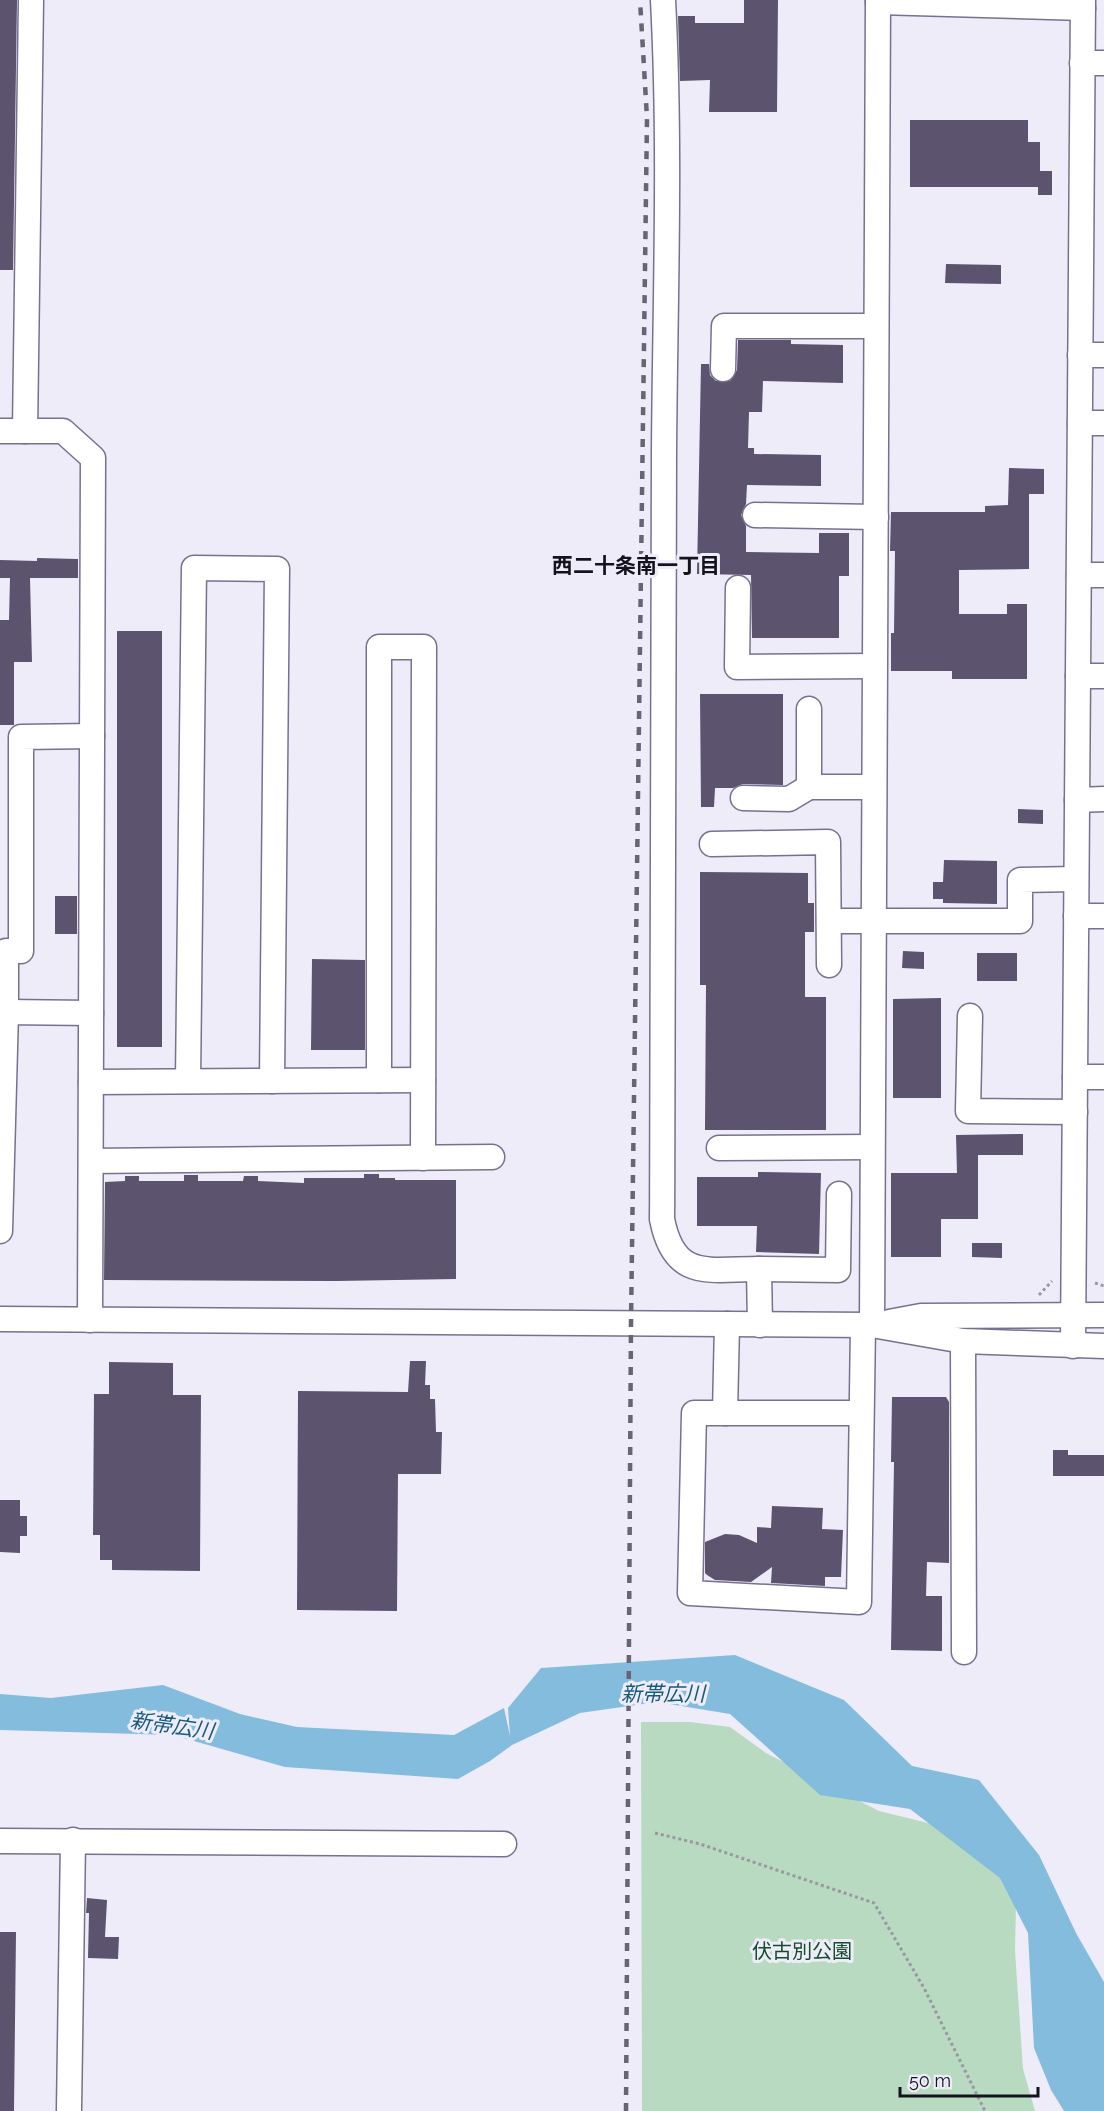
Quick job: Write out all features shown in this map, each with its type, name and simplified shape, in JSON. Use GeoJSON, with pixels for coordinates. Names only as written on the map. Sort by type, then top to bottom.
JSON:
{"type":"FeatureCollection","features":[{"type":"Feature","properties":{"kind":"street"},"geometry":{"type":"LineString","coordinates":[[25,431],[31,0]]}},
{"type":"Feature","properties":{"kind":"street"},"geometry":{"type":"LineString","coordinates":[[663,0],[669,111],[664,454],[665,896],[662,1219],[666,1242],[676,1256],[691,1268],[838,1270],[839,1194]]}},
{"type":"Feature","properties":{"kind":"street"},"geometry":{"type":"LineString","coordinates":[[861,1413],[694,1413],[690,1593],[859,1602],[861,1413],[867,1325],[872,1147],[878,1],[1083,4],[1093,63],[1092,355],[1080,423],[1073,1346]]}},
{"type":"Feature","properties":{"kind":"street"},"geometry":{"type":"LineString","coordinates":[[723,369],[724,326],[876,326]]}},
{"type":"Feature","properties":{"kind":"street"},"geometry":{"type":"LineString","coordinates":[[1080,423],[1104,423]]}},
{"type":"Feature","properties":{"kind":"street"},"geometry":{"type":"LineString","coordinates":[[0,432],[63,431],[93,458],[90,1320]]}},
{"type":"Feature","properties":{"kind":"street"},"geometry":{"type":"LineString","coordinates":[[755,515],[876,516]]}},
{"type":"Feature","properties":{"kind":"street"},"geometry":{"type":"LineString","coordinates":[[188,1081],[194,568],[277,569],[272,1081]]}},
{"type":"Feature","properties":{"kind":"street"},"geometry":{"type":"LineString","coordinates":[[1079,575],[1104,575]]}},
{"type":"Feature","properties":{"kind":"street"},"geometry":{"type":"LineString","coordinates":[[738,588],[738,667],[874,666]]}},
{"type":"Feature","properties":{"kind":"street"},"geometry":{"type":"LineString","coordinates":[[379,1080],[379,647],[424,647],[423,1158]]}},
{"type":"Feature","properties":{"kind":"street"},"geometry":{"type":"LineString","coordinates":[[1078,676],[1104,676]]}},
{"type":"Feature","properties":{"kind":"street"},"geometry":{"type":"LineString","coordinates":[[808,788],[809,708]]}},
{"type":"Feature","properties":{"kind":"street"},"geometry":{"type":"LineString","coordinates":[[0,1231],[6,951],[21,951],[21,736],[92,736]]}},
{"type":"Feature","properties":{"kind":"street"},"geometry":{"type":"LineString","coordinates":[[743,798],[789,798],[808,788],[873,787]]}},
{"type":"Feature","properties":{"kind":"street"},"geometry":{"type":"LineString","coordinates":[[1077,800],[1104,799]]}},
{"type":"Feature","properties":{"kind":"street"},"geometry":{"type":"LineString","coordinates":[[712,844],[828,842],[829,965]]}},
{"type":"Feature","properties":{"kind":"street"},"geometry":{"type":"LineString","coordinates":[[829,921],[1020,921],[1020,880],[1077,879]]}},
{"type":"Feature","properties":{"kind":"street"},"geometry":{"type":"LineString","coordinates":[[1076,916],[1104,916]]}},
{"type":"Feature","properties":{"kind":"street"},"geometry":{"type":"LineString","coordinates":[[6,1012],[91,1013]]}},
{"type":"Feature","properties":{"kind":"street"},"geometry":{"type":"LineString","coordinates":[[970,1016],[968,1111],[1075,1112]]}},
{"type":"Feature","properties":{"kind":"street"},"geometry":{"type":"LineString","coordinates":[[1075,1077],[1104,1077]]}},
{"type":"Feature","properties":{"kind":"street"},"geometry":{"type":"LineString","coordinates":[[91,1082],[423,1080]]}},
{"type":"Feature","properties":{"kind":"street"},"geometry":{"type":"LineString","coordinates":[[719,1148],[872,1147]]}},
{"type":"Feature","properties":{"kind":"street"},"geometry":{"type":"LineString","coordinates":[[91,1161],[492,1157]]}},
{"type":"Feature","properties":{"kind":"street"},"geometry":{"type":"LineString","coordinates":[[759,1269],[759,1324]]}},
{"type":"Feature","properties":{"kind":"street"},"geometry":{"type":"LineString","coordinates":[[867,1325],[921,1316],[1104,1315]]}},
{"type":"Feature","properties":{"kind":"street"},"geometry":{"type":"LineString","coordinates":[[0,1319],[867,1325],[963,1341],[1104,1346]]}},
{"type":"Feature","properties":{"kind":"street"},"geometry":{"type":"LineString","coordinates":[[725,1413],[728,1324]]}},
{"type":"Feature","properties":{"kind":"street"},"geometry":{"type":"LineString","coordinates":[[963,1341],[964,1652]]}},
{"type":"Feature","properties":{"kind":"street"},"geometry":{"type":"LineString","coordinates":[[69,2111],[73,1840]]}},
{"type":"Feature","properties":{"kind":"street"},"geometry":{"type":"LineString","coordinates":[[0,1841],[504,1844]]}},
{"type":"Feature","properties":{"kind":"path"},"geometry":{"type":"LineString","coordinates":[[655,1833],[700,1844],[874,1903],[924,1988],[985,2111]]}},
{"type":"Feature","properties":{"kind":"green space","name":"伏古別公園"},"geometry":{"type":"Polygon","coordinates":[[[641,1722],[690,1722],[730,1727],[766,1753],[879,1811],[928,1823],[988,1848],[1016,1903],[1015,1951],[1023,2069],[1035,2111],[642,2111],[641,1722]]]}},
{"type":"Feature","properties":{"kind":"water","name":"新帯広川"},"geometry":{"type":"Polygon","coordinates":[[[735,1655],[844,1700],[912,1766],[979,1780],[1039,1855],[1076,1933],[1104,1982],[1104,2111],[1064,2111],[1051,2090],[1034,2048],[1028,1933],[1000,1878],[910,1809],[820,1795],[730,1714],[657,1702],[580,1713],[512,1745],[490,1761],[458,1779],[285,1767],[173,1735],[0,1730],[0,1694],[51,1698],[163,1685],[240,1714],[297,1727],[454,1735],[504,1708],[510,1736],[508,1708],[541,1668],[735,1655]]]}},
{"type":"Feature","properties":{"kind":"building"},"geometry":{"type":"Polygon","coordinates":[[[0,0],[17,0],[13,270],[0,270],[0,0]]]}},
{"type":"Feature","properties":{"kind":"building"},"geometry":{"type":"Polygon","coordinates":[[[744,0],[778,0],[777,112],[709,112],[710,80],[680,81],[678,16],[695,16],[695,23],[744,23],[744,0]]]}},
{"type":"Feature","properties":{"kind":"building"},"geometry":{"type":"Polygon","coordinates":[[[910,120],[1028,120],[1028,142],[1040,142],[1040,171],[1052,171],[1052,195],[1038,195],[1038,187],[910,187],[910,120]]]}},
{"type":"Feature","properties":{"kind":"building"},"geometry":{"type":"Polygon","coordinates":[[[946,264],[1001,265],[1001,284],[945,283],[946,264]]]}},
{"type":"Feature","properties":{"kind":"building"},"geometry":{"type":"Polygon","coordinates":[[[738,340],[791,340],[791,344],[843,345],[843,383],[763,381],[762,412],[749,412],[748,448],[754,448],[754,454],[821,455],[821,486],[747,485],[746,504],[741,515],[746,526],[746,552],[819,553],[819,533],[849,533],[849,576],[839,576],[839,638],[752,638],[751,575],[697,574],[701,364],[709,364],[710,375],[716,381],[730,381],[737,370],[738,340]]]}},
{"type":"Feature","properties":{"kind":"building"},"geometry":{"type":"Polygon","coordinates":[[[1009,468],[1044,469],[1044,494],[1029,494],[1029,569],[959,570],[959,614],[1007,614],[1007,604],[1027,604],[1027,679],[952,679],[952,671],[891,671],[895,551],[890,551],[891,512],[985,512],[985,506],[1008,505],[1009,468]]]}},
{"type":"Feature","properties":{"kind":"building"},"geometry":{"type":"Polygon","coordinates":[[[37,558],[78,559],[78,578],[30,578],[32,662],[14,662],[14,725],[0,725],[0,620],[9,620],[10,578],[0,578],[0,560],[37,561],[37,558]]]}},
{"type":"Feature","properties":{"kind":"building"},"geometry":{"type":"Polygon","coordinates":[[[117,631],[162,631],[162,1047],[117,1047],[117,631]]]}},
{"type":"Feature","properties":{"kind":"building"},"geometry":{"type":"Polygon","coordinates":[[[700,694],[783,694],[783,785],[743,784],[733,788],[715,788],[714,807],[701,807],[700,694]]]}},
{"type":"Feature","properties":{"kind":"building"},"geometry":{"type":"Polygon","coordinates":[[[1018,809],[1043,810],[1043,824],[1018,823],[1018,809]]]}},
{"type":"Feature","properties":{"kind":"building"},"geometry":{"type":"Polygon","coordinates":[[[944,860],[997,861],[997,904],[943,903],[943,899],[933,899],[933,882],[943,882],[944,860]]]}},
{"type":"Feature","properties":{"kind":"building"},"geometry":{"type":"Polygon","coordinates":[[[700,872],[808,873],[808,903],[814,903],[814,932],[805,932],[805,997],[826,997],[826,1130],[705,1130],[706,985],[700,985],[700,872]]]}},
{"type":"Feature","properties":{"kind":"building"},"geometry":{"type":"Polygon","coordinates":[[[55,896],[77,896],[77,934],[55,934],[55,896]]]}},
{"type":"Feature","properties":{"kind":"building"},"geometry":{"type":"Polygon","coordinates":[[[903,951],[924,952],[924,969],[902,968],[903,951]]]}},
{"type":"Feature","properties":{"kind":"building"},"geometry":{"type":"Polygon","coordinates":[[[977,953],[1017,953],[1017,981],[977,981],[977,953]]]}},
{"type":"Feature","properties":{"kind":"building"},"geometry":{"type":"Polygon","coordinates":[[[312,959],[365,960],[365,1050],[311,1050],[312,959]]]}},
{"type":"Feature","properties":{"kind":"building"},"geometry":{"type":"Polygon","coordinates":[[[941,998],[941,1098],[893,1098],[893,999],[941,998]]]}},
{"type":"Feature","properties":{"kind":"building"},"geometry":{"type":"Polygon","coordinates":[[[1023,1134],[1023,1155],[978,1155],[978,1219],[941,1219],[941,1257],[891,1257],[891,1173],[957,1173],[956,1135],[1023,1134]]]}},
{"type":"Feature","properties":{"kind":"building"},"geometry":{"type":"Polygon","coordinates":[[[758,1172],[821,1173],[819,1254],[756,1252],[757,1226],[697,1226],[697,1177],[758,1177],[758,1172]]]}},
{"type":"Feature","properties":{"kind":"building"},"geometry":{"type":"Polygon","coordinates":[[[364,1174],[379,1174],[379,1178],[395,1178],[395,1180],[456,1180],[456,1279],[104,1280],[105,1182],[125,1181],[125,1176],[139,1176],[139,1181],[184,1181],[184,1175],[198,1175],[198,1181],[243,1181],[244,1176],[258,1176],[258,1181],[304,1183],[304,1178],[364,1178],[364,1174]]]}},
{"type":"Feature","properties":{"kind":"building"},"geometry":{"type":"Polygon","coordinates":[[[972,1243],[1002,1243],[1002,1258],[972,1257],[972,1243]]]}},
{"type":"Feature","properties":{"kind":"building"},"geometry":{"type":"Polygon","coordinates":[[[410,1361],[426,1361],[425,1385],[430,1385],[430,1399],[435,1399],[436,1432],[442,1432],[441,1474],[398,1474],[397,1611],[297,1610],[298,1391],[408,1392],[410,1361]]]}},
{"type":"Feature","properties":{"kind":"building"},"geometry":{"type":"Polygon","coordinates":[[[109,1362],[173,1363],[173,1395],[201,1395],[200,1571],[112,1570],[112,1560],[100,1560],[100,1535],[93,1535],[94,1394],[109,1394],[109,1362]]]}},
{"type":"Feature","properties":{"kind":"building"},"geometry":{"type":"Polygon","coordinates":[[[892,1397],[946,1397],[949,1402],[949,1563],[927,1562],[926,1596],[942,1596],[942,1651],[891,1650],[894,1462],[891,1462],[892,1397]]]}},
{"type":"Feature","properties":{"kind":"building"},"geometry":{"type":"Polygon","coordinates":[[[1053,1450],[1068,1450],[1068,1455],[1104,1455],[1104,1476],[1053,1476],[1053,1450]]]}},
{"type":"Feature","properties":{"kind":"building"},"geometry":{"type":"Polygon","coordinates":[[[0,1500],[20,1500],[20,1516],[27,1516],[27,1536],[20,1536],[20,1553],[0,1552],[0,1500]]]}},
{"type":"Feature","properties":{"kind":"building"},"geometry":{"type":"Polygon","coordinates":[[[772,1506],[823,1508],[822,1529],[843,1530],[841,1577],[825,1577],[825,1586],[771,1583],[772,1567],[751,1582],[715,1580],[705,1573],[705,1542],[725,1534],[739,1535],[757,1543],[757,1527],[771,1528],[772,1506]]]}},
{"type":"Feature","properties":{"kind":"building"},"geometry":{"type":"Polygon","coordinates":[[[87,1898],[107,1900],[105,1937],[119,1937],[118,1959],[88,1958],[87,1898]]]}},
{"type":"Feature","properties":{"kind":"building"},"geometry":{"type":"Polygon","coordinates":[[[0,1932],[16,1932],[14,2111],[0,2111],[0,1932]]]}},
{"type":"Feature","properties":{"kind":"railway"},"geometry":{"type":"LineString","coordinates":[[626,2111],[631,1323],[647,118],[640,0]]}},
{"type":"Feature","properties":{"kind":"district","name":"西二十条南一丁目"},"geometry":{"type":"Point","coordinates":[636,566]}}]}
